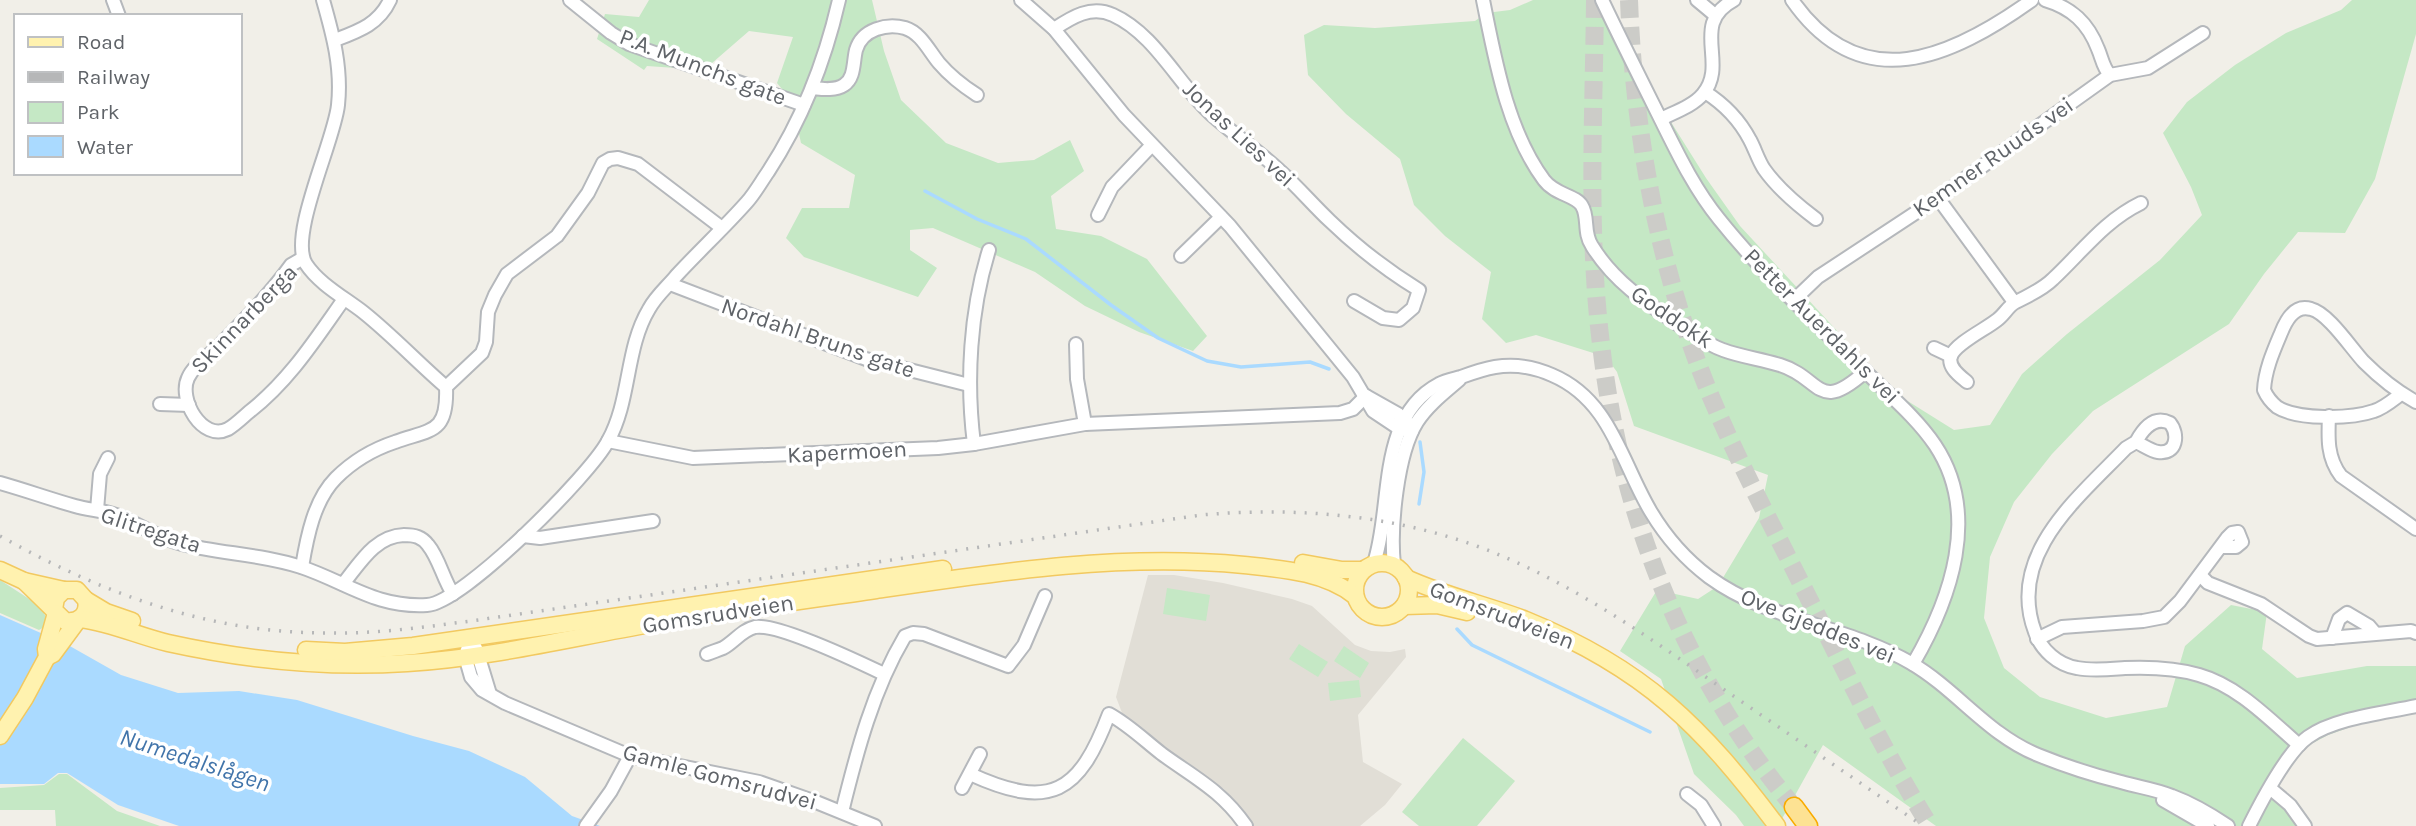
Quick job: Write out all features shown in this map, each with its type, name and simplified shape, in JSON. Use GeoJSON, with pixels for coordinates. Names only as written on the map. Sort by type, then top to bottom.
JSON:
{"type":"FeatureCollection","features":[{"type":"Feature","properties":{"kind":"highway"},"geometry":{"type":"LineString","coordinates":[[1794,807],[1808,826]]}},
{"type":"Feature","properties":{"kind":"main road","name":"Gomsrudveien"},"geometry":{"type":"LineString","coordinates":[[0,569],[24,581],[64,590],[77,590],[86,600],[106,612],[147,626],[188,636],[324,651],[369,650],[471,638],[961,566],[1070,554],[1208,551],[1269,557],[1342,570],[1368,567]]}},
{"type":"Feature","properties":{"kind":"main road","name":"Gomsrudveien"},"geometry":{"type":"LineString","coordinates":[[24,581],[65,621],[165,642],[271,658],[387,664],[473,655],[673,620],[962,577],[1105,562],[1187,561],[1268,568],[1322,578],[1355,596]]}},
{"type":"Feature","properties":{"kind":"main road"},"geometry":{"type":"LineString","coordinates":[[1388,563],[1394,565],[1406,578],[1408,593],[1404,606],[1390,615],[1377,616],[1366,612],[1355,596],[1356,579],[1368,567],[1388,563]]}},
{"type":"Feature","properties":{"kind":"main road","name":"Gomsrudveien"},"geometry":{"type":"LineString","coordinates":[[1406,578],[1442,594],[1524,619],[1574,641],[1620,666],[1673,706],[1707,738],[1777,826]]}},
{"type":"Feature","properties":{"kind":"main road"},"geometry":{"type":"LineString","coordinates":[[0,736],[20,707],[47,656],[56,598],[64,590]]}},
{"type":"Feature","properties":{"kind":"main road"},"geometry":{"type":"LineString","coordinates":[[47,656],[53,654],[86,610],[86,600]]}},
{"type":"Feature","properties":{"kind":"main road","name":"Gomsrudveien"},"geometry":{"type":"LineString","coordinates":[[1404,606],[1437,605],[1498,622],[1559,646],[1614,676],[1649,701],[1699,746],[1763,826]]}},
{"type":"Feature","properties":{"kind":"street"},"geometry":{"type":"LineString","coordinates":[[302,567],[310,527],[327,488],[338,476],[377,449],[424,434],[434,428],[441,421],[447,407],[446,387],[307,266],[303,258],[303,239],[312,191],[338,109],[340,82],[335,40],[323,0]]}},
{"type":"Feature","properties":{"kind":"street"},"geometry":{"type":"LineString","coordinates":[[335,40],[370,25],[381,16],[390,0]]}},
{"type":"Feature","properties":{"kind":"street","name":"P.A. Munchs gate"},"geometry":{"type":"LineString","coordinates":[[570,0],[629,44],[804,105]]}},
{"type":"Feature","properties":{"kind":"street"},"geometry":{"type":"LineString","coordinates":[[343,584],[380,541],[390,536],[416,536],[433,551],[443,578],[453,594],[500,559],[597,457],[608,441],[621,404],[633,351],[647,312],[749,199],[790,139],[825,54],[839,0]]}},
{"type":"Feature","properties":{"kind":"street"},"geometry":{"type":"LineString","coordinates":[[1021,0],[1054,29],[1151,146],[1222,217],[1353,377],[1373,411],[1406,426]]}},
{"type":"Feature","properties":{"kind":"street","name":"Goddokk"},"geometry":{"type":"LineString","coordinates":[[1483,0],[1504,87],[1528,151],[1549,187],[1581,203],[1589,241],[1626,287],[1707,343],[1731,353],[1783,366],[1821,391],[1836,392],[1846,389],[1866,372]]}},
{"type":"Feature","properties":{"kind":"street","name":"Petter Auerdahls vei"},"geometry":{"type":"LineString","coordinates":[[1602,0],[1684,166],[1711,208],[1794,300],[1935,444],[1952,481],[1957,505],[1958,544],[1952,572],[1931,631],[1913,664]]}},
{"type":"Feature","properties":{"kind":"street"},"geometry":{"type":"LineString","coordinates":[[1697,0],[1715,15]]}},
{"type":"Feature","properties":{"kind":"street"},"geometry":{"type":"LineString","coordinates":[[1661,119],[1695,101],[1705,92],[1713,70],[1711,29],[1715,15],[1723,6],[1734,0]]}},
{"type":"Feature","properties":{"kind":"street"},"geometry":{"type":"LineString","coordinates":[[1792,0],[1812,26],[1839,47],[1861,57],[1898,61],[1920,57],[1960,42],[1987,29],[2032,0]]}},
{"type":"Feature","properties":{"kind":"street"},"geometry":{"type":"LineString","coordinates":[[2045,0],[2068,9],[2083,21],[2110,75]]}},
{"type":"Feature","properties":{"kind":"street","name":"Jonas Lies vei"},"geometry":{"type":"LineString","coordinates":[[1054,29],[1071,18],[1094,12],[1114,16],[1128,24],[1149,43],[1211,114],[1281,171],[1354,243],[1419,290],[1413,308],[1399,320],[1383,318],[1354,301]]}},
{"type":"Feature","properties":{"kind":"street"},"geometry":{"type":"LineString","coordinates":[[812,88],[837,88],[844,85],[849,80],[856,47],[873,30],[888,25],[911,30],[949,74],[977,94]]}},
{"type":"Feature","properties":{"kind":"street","name":"Kemner Ruuds vei"},"geometry":{"type":"LineString","coordinates":[[1794,300],[1818,277],[1938,198],[2110,75],[2148,68],[2203,33]]}},
{"type":"Feature","properties":{"kind":"street"},"geometry":{"type":"LineString","coordinates":[[1705,92],[1736,119],[1764,168],[1781,190],[1816,219]]}},
{"type":"Feature","properties":{"kind":"street"},"geometry":{"type":"LineString","coordinates":[[1098,215],[1112,187],[1151,146]]}},
{"type":"Feature","properties":{"kind":"street"},"geometry":{"type":"LineString","coordinates":[[446,387],[482,353],[486,342],[488,312],[508,274],[557,236],[589,193],[601,157],[618,158],[638,164],[722,228]]}},
{"type":"Feature","properties":{"kind":"street"},"geometry":{"type":"LineString","coordinates":[[1938,198],[2014,302]]}},
{"type":"Feature","properties":{"kind":"street"},"geometry":{"type":"LineString","coordinates":[[1967,382],[1951,364],[1951,356],[1958,347],[1999,319],[2014,302],[2027,298],[2051,281],[2115,218],[2141,203]]}},
{"type":"Feature","properties":{"kind":"street"},"geometry":{"type":"LineString","coordinates":[[1181,256],[1222,217]]}},
{"type":"Feature","properties":{"kind":"street"},"geometry":{"type":"LineString","coordinates":[[974,444],[969,385],[972,337],[989,250]]}},
{"type":"Feature","properties":{"kind":"street","name":"Skinnarberga"},"geometry":{"type":"LineString","coordinates":[[303,258],[292,265],[219,347],[188,377],[185,387],[195,417],[210,430],[219,432],[228,429],[285,381],[344,299]]}},
{"type":"Feature","properties":{"kind":"street","name":"Nordahl Bruns gate"},"geometry":{"type":"LineString","coordinates":[[670,284],[866,359],[969,385]]}},
{"type":"Feature","properties":{"kind":"street"},"geometry":{"type":"LineString","coordinates":[[2401,394],[2375,411],[2349,416],[2329,416],[2290,412],[2277,406],[2263,390],[2269,363],[2283,326],[2298,309],[2311,309],[2320,313],[2367,365],[2401,394],[2416,402]]}},
{"type":"Feature","properties":{"kind":"street"},"geometry":{"type":"LineString","coordinates":[[1076,344],[1077,379],[1085,424]]}},
{"type":"Feature","properties":{"kind":"street"},"geometry":{"type":"LineString","coordinates":[[1934,348],[1951,356]]}},
{"type":"Feature","properties":{"kind":"street","name":"Ove Gjeddes vei"},"geometry":{"type":"LineString","coordinates":[[1368,567],[1382,528],[1391,458],[1406,426],[1464,376],[1494,367],[1522,367],[1547,373],[1573,386],[1593,403],[1604,417],[1650,511],[1670,540],[1695,566],[1728,590],[1758,605],[1870,644],[1913,664],[1998,733],[2025,749],[2055,762],[2172,796],[2228,826]]}},
{"type":"Feature","properties":{"kind":"street","name":"Kapermoen"},"geometry":{"type":"LineString","coordinates":[[608,441],[694,458],[938,448],[1085,424],[1328,415],[1348,412],[1366,396]]}},
{"type":"Feature","properties":{"kind":"street"},"geometry":{"type":"LineString","coordinates":[[160,404],[189,405]]}},
{"type":"Feature","properties":{"kind":"street"},"geometry":{"type":"LineString","coordinates":[[2329,416],[2329,452],[2332,465],[2341,476],[2416,529]]}},
{"type":"Feature","properties":{"kind":"street","name":"Ove Gjeddes vei"},"geometry":{"type":"LineString","coordinates":[[1394,565],[1394,532],[1406,426]]}},
{"type":"Feature","properties":{"kind":"street"},"geometry":{"type":"LineString","coordinates":[[2136,442],[2126,448],[2060,517],[2043,540],[2031,572],[2028,597],[2037,639],[2054,658],[2076,668],[2167,669],[2217,681],[2248,702],[2299,745]]}},
{"type":"Feature","properties":{"kind":"street"},"geometry":{"type":"LineString","coordinates":[[97,510],[100,474],[108,458]]}},
{"type":"Feature","properties":{"kind":"street","name":"Glitregata"},"geometry":{"type":"LineString","coordinates":[[0,483],[59,502],[118,516],[151,533],[182,544],[274,559],[302,567],[375,599],[428,605],[453,594]]}},
{"type":"Feature","properties":{"kind":"street"},"geometry":{"type":"LineString","coordinates":[[523,537],[540,538],[653,520]]}},
{"type":"Feature","properties":{"kind":"street"},"geometry":{"type":"LineString","coordinates":[[2037,639],[2062,626],[2143,621],[2164,617],[2180,601],[2222,547]]}},
{"type":"Feature","properties":{"kind":"street"},"geometry":{"type":"LineString","coordinates":[[2200,575],[2208,583],[2261,604],[2309,636],[2332,638],[2415,630]]}},
{"type":"Feature","properties":{"kind":"street"},"geometry":{"type":"LineString","coordinates":[[842,812],[874,699],[905,636],[913,633],[924,634],[1008,666],[1024,645],[1045,596]]}},
{"type":"Feature","properties":{"kind":"street"},"geometry":{"type":"LineString","coordinates":[[2332,638],[2339,619],[2347,613],[2369,626],[2375,633]]}},
{"type":"Feature","properties":{"kind":"street"},"geometry":{"type":"LineString","coordinates":[[707,653],[723,648],[757,626],[829,648],[884,674]]}},
{"type":"Feature","properties":{"kind":"street"},"geometry":{"type":"LineString","coordinates":[[471,638],[473,655]]}},
{"type":"Feature","properties":{"kind":"street","name":"Gamle Gomsrudvei"},"geometry":{"type":"LineString","coordinates":[[473,655],[471,677],[482,690],[523,711],[630,756],[759,782],[874,826]]}},
{"type":"Feature","properties":{"kind":"street"},"geometry":{"type":"LineString","coordinates":[[2249,826],[2290,756],[2314,733],[2326,727],[2416,706]]}},
{"type":"Feature","properties":{"kind":"street"},"geometry":{"type":"LineString","coordinates":[[970,774],[1031,793],[1048,793],[1060,788],[1073,780],[1086,765],[1109,714],[1212,788],[1246,826]]}},
{"type":"Feature","properties":{"kind":"street"},"geometry":{"type":"LineString","coordinates":[[962,788],[980,754]]}},
{"type":"Feature","properties":{"kind":"street"},"geometry":{"type":"LineString","coordinates":[[586,826],[611,791],[630,756]]}},
{"type":"Feature","properties":{"kind":"street","name":"Ove Gjeddes vei"},"geometry":{"type":"LineString","coordinates":[[2121,782],[2172,804],[2208,826]]}},
{"type":"Feature","properties":{"kind":"street"},"geometry":{"type":"LineString","coordinates":[[2271,789],[2290,805],[2305,826]]}},
{"type":"Feature","properties":{"kind":"street"},"geometry":{"type":"LineString","coordinates":[[1687,793],[1701,805],[1714,826]]}},
{"type":"Feature","properties":{"kind":"street"},"geometry":{"type":"LineString","coordinates":[[2241,826],[2256,813]]}},
{"type":"Feature","properties":{"kind":"shaded area"},"geometry":{"type":"Polygon","coordinates":[[[1148,575],[1174,575],[1223,583],[1292,599],[1312,606],[1355,645],[1371,651],[1390,652],[1405,649],[1406,657],[1358,715],[1363,762],[1402,784],[1385,805],[1360,826],[1250,826],[1224,789],[1169,754],[1124,718],[1116,697],[1148,575]]]}},
{"type":"Feature","properties":{"kind":"green space"},"geometry":{"type":"Polygon","coordinates":[[[649,0],[872,0],[884,51],[901,100],[946,143],[998,163],[1034,160],[1070,140],[1084,171],[1051,196],[1056,229],[1101,236],[1147,259],[1207,336],[1193,351],[1139,332],[1085,306],[1035,272],[933,228],[910,230],[910,250],[937,268],[918,297],[804,257],[786,238],[802,208],[849,208],[855,175],[801,143],[792,101],[777,83],[793,37],[749,31],[704,70],[647,66],[644,70],[597,39],[605,14],[639,17],[649,0]]]}},
{"type":"Feature","properties":{"kind":"green space"},"geometry":{"type":"Polygon","coordinates":[[[1533,0],[1603,0],[1644,79],[1706,178],[1740,226],[1864,360],[1906,400],[1954,430],[1990,425],[2022,374],[2067,334],[2160,260],[2202,215],[2163,133],[2187,102],[2235,65],[2286,33],[2341,10],[2352,0],[2416,0],[2416,34],[2375,179],[2345,233],[2298,232],[2229,324],[2093,411],[2052,454],[2014,502],[1990,557],[1984,618],[2004,668],[2040,697],[2106,718],[2167,707],[2185,646],[2231,605],[2267,612],[2262,649],[2297,678],[2367,666],[2416,666],[2416,710],[2359,724],[2328,735],[2300,750],[2273,790],[2294,805],[2311,826],[1936,826],[1823,745],[1778,826],[1744,826],[1694,774],[1661,679],[1620,651],[1657,590],[1698,599],[1718,586],[1759,518],[1768,475],[1634,426],[1617,372],[1606,357],[1536,335],[1506,343],[1482,319],[1491,272],[1445,236],[1414,205],[1400,159],[1346,114],[1308,75],[1304,35],[1324,25],[1375,28],[1475,21],[1486,13],[1510,10],[1533,0]]]}},
{"type":"Feature","properties":{"kind":"green space"},"geometry":{"type":"Polygon","coordinates":[[[0,580],[40,606],[46,617],[44,627],[39,630],[0,613],[0,580]]]}},
{"type":"Feature","properties":{"kind":"green space"},"geometry":{"type":"Polygon","coordinates":[[[1167,588],[1210,595],[1206,621],[1163,614],[1167,588]]]}},
{"type":"Feature","properties":{"kind":"green space"},"geometry":{"type":"Polygon","coordinates":[[[1299,644],[1328,662],[1318,677],[1289,659],[1299,644]]]}},
{"type":"Feature","properties":{"kind":"green space"},"geometry":{"type":"Polygon","coordinates":[[[1344,646],[1369,663],[1360,678],[1334,661],[1344,646]]]}},
{"type":"Feature","properties":{"kind":"green space"},"geometry":{"type":"Polygon","coordinates":[[[1359,680],[1361,697],[1330,701],[1328,683],[1359,680]]]}},
{"type":"Feature","properties":{"kind":"green space"},"geometry":{"type":"Polygon","coordinates":[[[1463,738],[1515,781],[1477,826],[1419,826],[1402,812],[1463,738]]]}},
{"type":"Feature","properties":{"kind":"green space"},"geometry":{"type":"Polygon","coordinates":[[[59,774],[67,774],[117,811],[160,826],[56,826],[55,810],[0,810],[0,788],[44,785],[59,774]]]}},
{"type":"Feature","properties":{"kind":"water","name":"Numedalslågen"},"geometry":{"type":"Polygon","coordinates":[[[0,615],[68,645],[121,675],[178,693],[239,691],[297,700],[469,751],[525,777],[572,816],[600,826],[179,826],[118,805],[67,773],[58,773],[44,784],[0,784],[0,615]]]}},
{"type":"Feature","properties":{"kind":"waterway"},"geometry":{"type":"LineString","coordinates":[[925,191],[977,219],[1026,239],[1158,338],[1207,361],[1241,367],[1310,362],[1329,369]]}},
{"type":"Feature","properties":{"kind":"waterway"},"geometry":{"type":"LineString","coordinates":[[1419,504],[1424,472],[1420,442]]}},
{"type":"Feature","properties":{"kind":"waterway"},"geometry":{"type":"LineString","coordinates":[[1457,629],[1472,645],[1650,732]]}},
{"type":"Feature","properties":{"kind":"tunnel"},"geometry":{"type":"LineString","coordinates":[[1595,0],[1592,172],[1594,259],[1601,344],[1610,407],[1624,470],[1641,531],[1663,590],[1690,648],[1720,703],[1755,756],[1794,807]]}},
{"type":"Feature","properties":{"kind":"tunnel"},"geometry":{"type":"LineString","coordinates":[[1629,0],[1636,101],[1643,150],[1663,249],[1691,345],[1720,418],[1757,495],[1866,713],[1930,826]]}},
{"type":"Feature","properties":{"kind":"railway"},"geometry":{"type":"LineString","coordinates":[[0,536],[78,576],[158,606],[199,618],[284,631],[346,633],[400,630],[471,621],[1201,515],[1305,513],[1373,520],[1441,534],[1474,545],[1568,588],[1656,643],[1923,826]]}}]}
